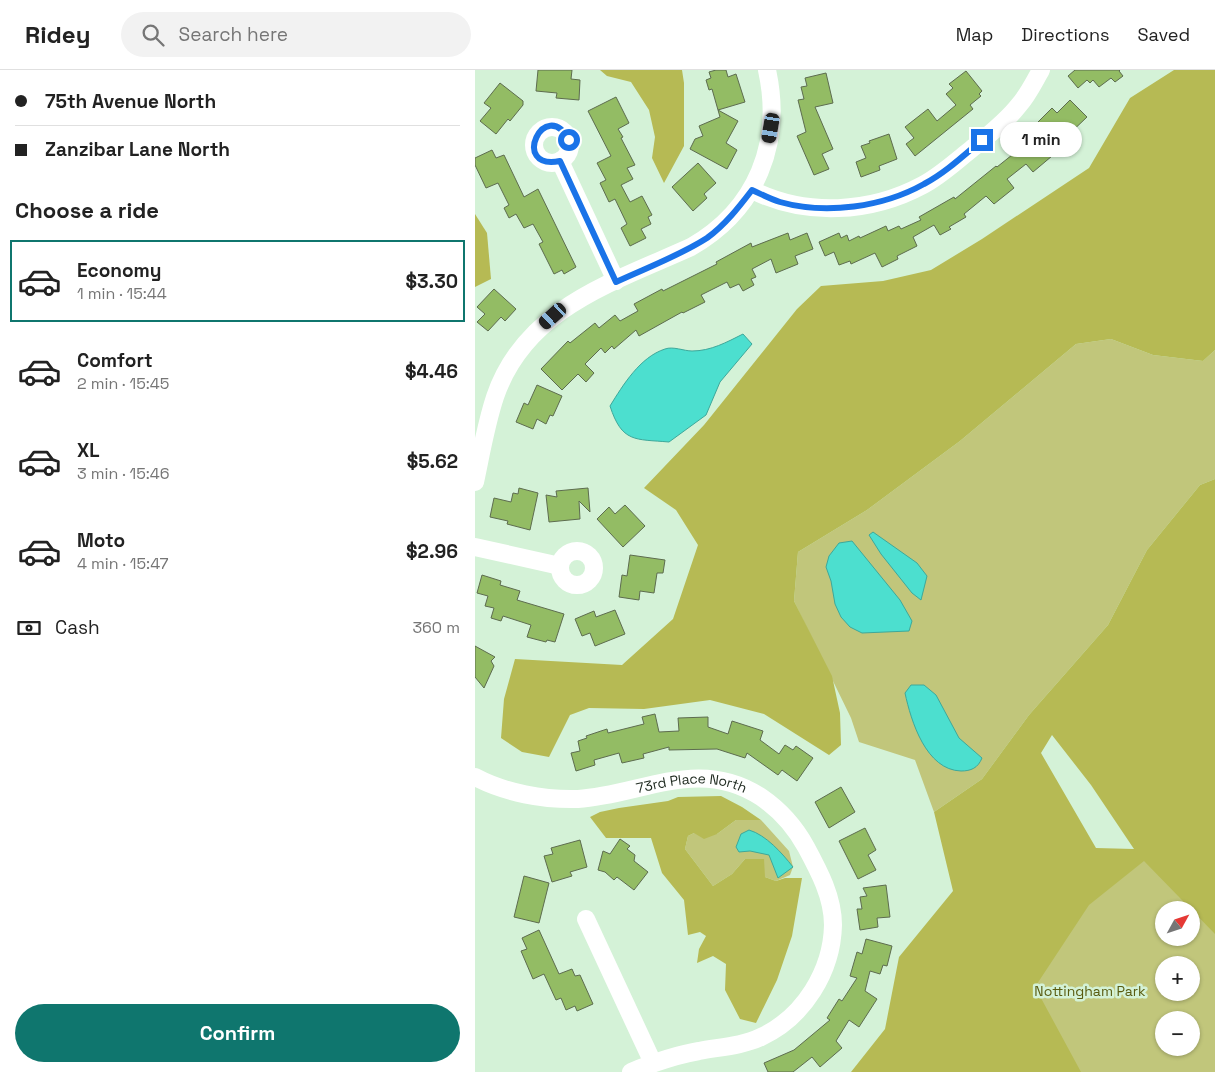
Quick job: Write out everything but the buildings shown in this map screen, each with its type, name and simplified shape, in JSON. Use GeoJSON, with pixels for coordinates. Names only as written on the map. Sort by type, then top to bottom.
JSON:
{"type":"FeatureCollection","features":[{"type":"Feature","properties":{"kind":"street"},"geometry":{"type":"LineString","coordinates":[[475,482],[495,395],[518,352],[536,331],[573,302],[707,237],[738,208],[752,190],[767,152],[771,128],[772,103],[767,70]]}},
{"type":"Feature","properties":{"kind":"street"},"geometry":{"type":"LineString","coordinates":[[752,190],[780,202],[829,208],[879,203],[900,196],[942,174],[995,130],[1020,104],[1041,70]]}},
{"type":"Feature","properties":{"kind":"street"},"geometry":{"type":"LineString","coordinates":[[560,161],[616,282]]}},
{"type":"Feature","properties":{"kind":"street"},"geometry":{"type":"LineString","coordinates":[[475,547],[560,566]]}},
{"type":"Feature","properties":{"kind":"street","name":"73rd Place North"},"geometry":{"type":"LineString","coordinates":[[475,777],[505,789],[564,798],[591,797],[677,780],[698,778],[735,784],[755,793],[771,804],[794,829],[820,874],[826,890],[833,922],[832,940],[816,986],[796,1012],[761,1037],[746,1042],[670,1057],[631,1072]]}},
{"type":"Feature","properties":{"kind":"street"},"geometry":{"type":"LineString","coordinates":[[586,919],[653,1063]]}},
{"type":"Feature","properties":{"kind":"green space"},"geometry":{"type":"Polygon","coordinates":[[[1111,339],[1153,355],[1203,361],[1215,350],[1215,479],[1200,485],[1147,550],[1108,625],[1029,715],[982,779],[934,812],[915,760],[859,742],[851,718],[794,601],[798,552],[867,510],[960,441],[1076,344],[1111,339]]]}},
{"type":"Feature","properties":{"kind":"green space"},"geometry":{"type":"Polygon","coordinates":[[[736,820],[761,820],[789,851],[793,867],[790,875],[776,881],[765,877],[745,859],[732,874],[713,886],[685,849],[688,836],[694,833],[717,834],[736,820]]]}},
{"type":"Feature","properties":{"kind":"green space","name":"Nottingham Park"},"geometry":{"type":"Polygon","coordinates":[[[1161,832],[1215,897],[1215,1072],[1062,1072],[984,984],[1161,832]]]}},
{"type":"Feature","properties":{"kind":"shaded area"},"geometry":{"type":"Polygon","coordinates":[[[600,70],[682,70],[684,83],[684,146],[664,183],[652,158],[655,137],[649,110],[631,82],[607,76],[600,70]]]}},
{"type":"Feature","properties":{"kind":"shaded area"},"geometry":{"type":"Polygon","coordinates":[[[1174,70],[1215,70],[1215,350],[1203,361],[1153,355],[1111,339],[1076,344],[960,441],[867,510],[798,552],[794,601],[832,676],[840,713],[841,745],[829,755],[764,714],[710,700],[644,709],[589,708],[570,715],[549,757],[522,752],[501,738],[504,699],[515,659],[622,665],[673,619],[698,545],[676,510],[644,488],[704,425],[797,309],[821,286],[883,281],[931,270],[982,239],[1089,168],[1130,98],[1174,70]]]}},
{"type":"Feature","properties":{"kind":"shaded area"},"geometry":{"type":"Polygon","coordinates":[[[475,214],[487,233],[491,279],[475,287],[475,214]]]}},
{"type":"Feature","properties":{"kind":"shaded area"},"geometry":{"type":"Polygon","coordinates":[[[1215,479],[1215,934],[1200,919],[1200,901],[1183,901],[1144,861],[1089,905],[1035,987],[1081,1072],[851,1072],[885,1029],[899,957],[953,891],[934,812],[982,779],[1029,715],[1108,625],[1147,550],[1200,485],[1215,479]],[[1052,735],[1041,753],[1096,848],[1134,849],[1091,785],[1052,735]]]}},
{"type":"Feature","properties":{"kind":"shaded area"},"geometry":{"type":"Polygon","coordinates":[[[721,796],[761,820],[736,820],[717,834],[704,839],[694,833],[688,836],[685,849],[713,886],[732,874],[745,859],[764,859],[765,877],[776,881],[785,878],[802,878],[792,936],[777,980],[756,1023],[740,1019],[725,990],[726,964],[713,956],[697,963],[699,949],[706,936],[700,932],[688,935],[684,900],[662,873],[651,838],[606,838],[590,817],[600,812],[668,801],[678,797],[721,796]]]}},
{"type":"Feature","properties":{"kind":"water"},"geometry":{"type":"Polygon","coordinates":[[[743,334],[752,344],[720,382],[706,415],[669,442],[631,437],[619,427],[610,406],[633,373],[648,358],[668,348],[692,351],[719,346],[743,334]]]}},
{"type":"Feature","properties":{"kind":"water"},"geometry":{"type":"Polygon","coordinates":[[[873,532],[917,563],[927,576],[921,600],[912,593],[881,554],[869,535],[873,532]]]}},
{"type":"Feature","properties":{"kind":"water"},"geometry":{"type":"Polygon","coordinates":[[[852,541],[900,600],[912,621],[909,631],[862,633],[850,627],[841,617],[835,604],[831,581],[826,567],[829,556],[839,543],[852,541]]]}},
{"type":"Feature","properties":{"kind":"water"},"geometry":{"type":"Polygon","coordinates":[[[911,685],[924,685],[936,695],[959,738],[982,758],[976,767],[965,771],[949,769],[929,753],[911,717],[905,693],[911,685]]]}},
{"type":"Feature","properties":{"kind":"water"},"geometry":{"type":"Polygon","coordinates":[[[749,830],[767,840],[779,850],[793,867],[778,878],[769,855],[750,851],[739,852],[736,847],[741,834],[749,830]]]}},
{"type":"Feature","properties":{"kind":"route"},"geometry":{"type":"LineString","coordinates":[[569,140],[566,132],[561,129],[553,126],[547,127],[540,130],[535,137],[534,149],[541,159],[546,162],[560,161],[616,282],[707,237],[722,225],[752,190],[780,202],[802,206],[829,208],[879,203],[900,196],[942,174],[982,140]]}}]}
